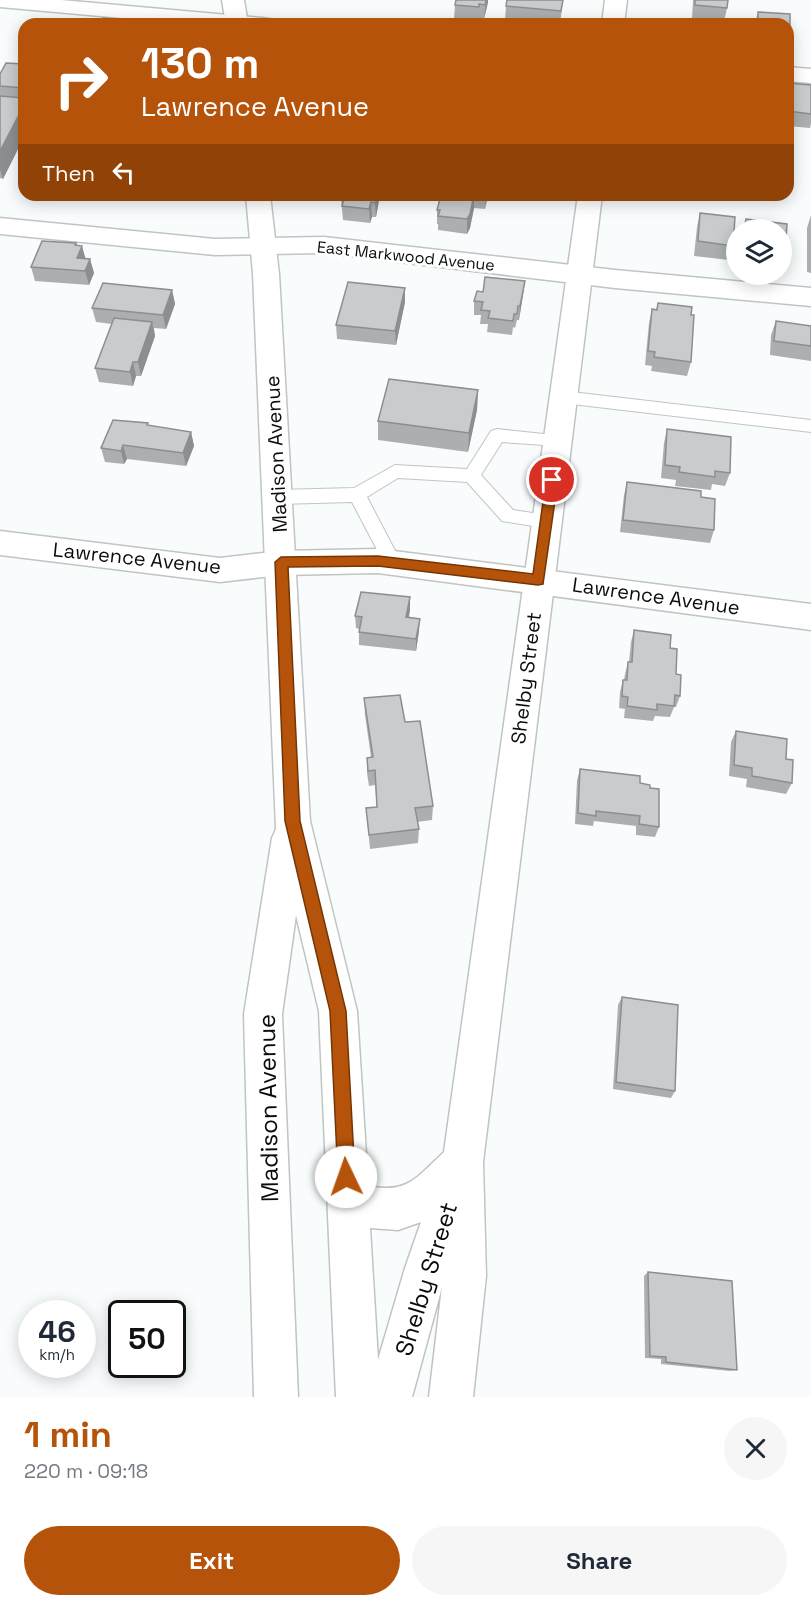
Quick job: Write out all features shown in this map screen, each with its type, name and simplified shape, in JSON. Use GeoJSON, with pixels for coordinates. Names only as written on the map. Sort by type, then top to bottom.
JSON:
{"type":"FeatureCollection","features":[{"type":"Feature","properties":{"kind":"main road"},"geometry":{"type":"LineString","coordinates":[[233,0],[236,18]]}},
{"type":"Feature","properties":{"kind":"main road"},"geometry":{"type":"LineString","coordinates":[[614,18],[616,0]]}},
{"type":"Feature","properties":{"kind":"main road"},"geometry":{"type":"LineString","coordinates":[[0,1],[183,18]]}},
{"type":"Feature","properties":{"kind":"main road"},"geometry":{"type":"LineString","coordinates":[[794,75],[811,76]]}},
{"type":"Feature","properties":{"kind":"main road","name":"Madison Avenue"},"geometry":{"type":"LineString","coordinates":[[259,201],[278,497],[292,821],[263,1014],[276,1397]]}},
{"type":"Feature","properties":{"kind":"main road","name":"Shelby Street"},"geometry":{"type":"LineString","coordinates":[[451,1397],[465,1276],[463,1162],[589,201]]}},
{"type":"Feature","properties":{"kind":"main road","name":"East Markwood Avenue"},"geometry":{"type":"LineString","coordinates":[[0,226],[215,247],[324,245],[811,297]]}},
{"type":"Feature","properties":{"kind":"main road","name":"Lawrence Avenue"},"geometry":{"type":"LineString","coordinates":[[0,543],[220,570],[281,562],[392,562],[811,617]]}},
{"type":"Feature","properties":{"kind":"main road","name":"Madison Avenue"},"geometry":{"type":"LineString","coordinates":[[292,821],[338,1011],[358,1397]]}},
{"type":"Feature","properties":{"kind":"main road"},"geometry":{"type":"LineString","coordinates":[[348,1200],[382,1211],[400,1211],[418,1203],[463,1162]]}},
{"type":"Feature","properties":{"kind":"main road","name":"Shelby Street"},"geometry":{"type":"LineString","coordinates":[[390,1397],[426,1268],[463,1162]]}},
{"type":"Feature","properties":{"kind":"lane"},"geometry":{"type":"LineString","coordinates":[[563,397],[811,426]]}},
{"type":"Feature","properties":{"kind":"lane"},"geometry":{"type":"LineString","coordinates":[[472,476],[497,435],[557,440]]}},
{"type":"Feature","properties":{"kind":"lane"},"geometry":{"type":"LineString","coordinates":[[278,497],[357,495],[394,471],[472,476],[508,516],[546,521]]}},
{"type":"Feature","properties":{"kind":"lane"},"geometry":{"type":"LineString","coordinates":[[357,495],[392,562]]}},
{"type":"Feature","properties":{"kind":"building"},"geometry":{"type":"Polygon","coordinates":[[[456,0],[486,0],[485,5],[479,4],[479,7],[455,5],[456,0]]]}},
{"type":"Feature","properties":{"kind":"building"},"geometry":{"type":"Polygon","coordinates":[[[507,0],[563,0],[561,11],[506,6],[507,0]]]}},
{"type":"Feature","properties":{"kind":"building"},"geometry":{"type":"Polygon","coordinates":[[[695,0],[728,0],[727,8],[695,5],[695,0]]]}},
{"type":"Feature","properties":{"kind":"building"},"geometry":{"type":"Polygon","coordinates":[[[758,12],[790,14],[790,18],[758,18],[758,12]]]}},
{"type":"Feature","properties":{"kind":"building"},"geometry":{"type":"Polygon","coordinates":[[[6,63],[18,64],[18,88],[0,86],[0,74],[6,63]]]}},
{"type":"Feature","properties":{"kind":"building"},"geometry":{"type":"Polygon","coordinates":[[[794,84],[811,85],[811,114],[794,112],[794,84]]]}},
{"type":"Feature","properties":{"kind":"building"},"geometry":{"type":"Polygon","coordinates":[[[0,96],[18,98],[18,116],[0,151],[0,96]]]}},
{"type":"Feature","properties":{"kind":"building"},"geometry":{"type":"Polygon","coordinates":[[[343,201],[376,201],[375,203],[371,202],[369,209],[342,206],[343,201]]]}},
{"type":"Feature","properties":{"kind":"building"},"geometry":{"type":"Polygon","coordinates":[[[439,201],[473,201],[467,219],[438,216],[440,210],[437,210],[439,201]]]}},
{"type":"Feature","properties":{"kind":"building"},"geometry":{"type":"Polygon","coordinates":[[[700,213],[735,217],[735,219],[726,219],[726,245],[698,241],[700,213]]]}},
{"type":"Feature","properties":{"kind":"building"},"geometry":{"type":"Polygon","coordinates":[[[42,241],[76,243],[75,245],[82,246],[77,258],[90,259],[85,271],[31,267],[42,241]]]}},
{"type":"Feature","properties":{"kind":"building"},"geometry":{"type":"Polygon","coordinates":[[[485,277],[525,281],[520,306],[518,306],[517,314],[514,314],[513,321],[488,318],[490,311],[481,310],[483,302],[474,301],[477,291],[483,292],[485,277]]]}},
{"type":"Feature","properties":{"kind":"building"},"geometry":{"type":"Polygon","coordinates":[[[348,282],[405,288],[395,331],[336,325],[348,282]]]}},
{"type":"Feature","properties":{"kind":"building"},"geometry":{"type":"Polygon","coordinates":[[[103,283],[172,290],[163,315],[92,308],[103,283]]]}},
{"type":"Feature","properties":{"kind":"building"},"geometry":{"type":"Polygon","coordinates":[[[658,303],[692,307],[691,315],[694,315],[691,362],[654,357],[655,352],[648,351],[652,309],[657,310],[658,303]]]}},
{"type":"Feature","properties":{"kind":"building"},"geometry":{"type":"Polygon","coordinates":[[[114,318],[152,322],[138,362],[133,362],[130,372],[95,368],[114,318]]]}},
{"type":"Feature","properties":{"kind":"building"},"geometry":{"type":"Polygon","coordinates":[[[776,321],[811,326],[811,346],[774,341],[776,321]]]}},
{"type":"Feature","properties":{"kind":"building"},"geometry":{"type":"Polygon","coordinates":[[[389,379],[478,390],[469,433],[378,421],[389,379]]]}},
{"type":"Feature","properties":{"kind":"building"},"geometry":{"type":"Polygon","coordinates":[[[113,420],[148,423],[147,425],[191,432],[183,453],[123,445],[121,451],[101,448],[113,420]]]}},
{"type":"Feature","properties":{"kind":"building"},"geometry":{"type":"Polygon","coordinates":[[[667,429],[731,437],[730,473],[715,471],[715,477],[679,472],[680,467],[665,465],[667,429]]]}},
{"type":"Feature","properties":{"kind":"building"},"geometry":{"type":"Polygon","coordinates":[[[627,482],[701,491],[701,497],[715,499],[714,530],[623,520],[627,482]]]}},
{"type":"Feature","properties":{"kind":"building"},"geometry":{"type":"Polygon","coordinates":[[[361,592],[410,597],[406,617],[420,619],[416,639],[359,632],[362,617],[355,616],[361,592]]]}},
{"type":"Feature","properties":{"kind":"building"},"geometry":{"type":"Polygon","coordinates":[[[634,630],[671,635],[670,648],[677,649],[676,674],[681,675],[680,696],[675,695],[674,706],[657,704],[657,710],[627,706],[628,697],[622,696],[623,680],[627,680],[628,662],[632,662],[634,630]]]}},
{"type":"Feature","properties":{"kind":"building"},"geometry":{"type":"Polygon","coordinates":[[[400,695],[405,722],[420,721],[433,806],[415,808],[419,829],[369,835],[366,808],[377,807],[375,770],[368,771],[367,758],[373,757],[364,698],[400,695]]]}},
{"type":"Feature","properties":{"kind":"building"},"geometry":{"type":"Polygon","coordinates":[[[736,731],[787,739],[786,759],[793,760],[792,783],[752,776],[752,768],[734,765],[736,731]]]}},
{"type":"Feature","properties":{"kind":"building"},"geometry":{"type":"Polygon","coordinates":[[[580,769],[640,776],[640,783],[659,789],[659,827],[639,824],[640,816],[596,811],[596,816],[578,813],[580,769]]]}},
{"type":"Feature","properties":{"kind":"building"},"geometry":{"type":"Polygon","coordinates":[[[622,997],[678,1005],[675,1091],[616,1082],[622,997]]]}},
{"type":"Feature","properties":{"kind":"building"},"geometry":{"type":"Polygon","coordinates":[[[648,1272],[732,1281],[737,1370],[666,1362],[666,1357],[650,1356],[648,1272]]]}},
{"type":"Feature","properties":{"kind":"route"},"geometry":{"type":"LineString","coordinates":[[346,1177],[338,1011],[292,821],[281,562],[378,561],[538,580],[552,480]]}}]}
